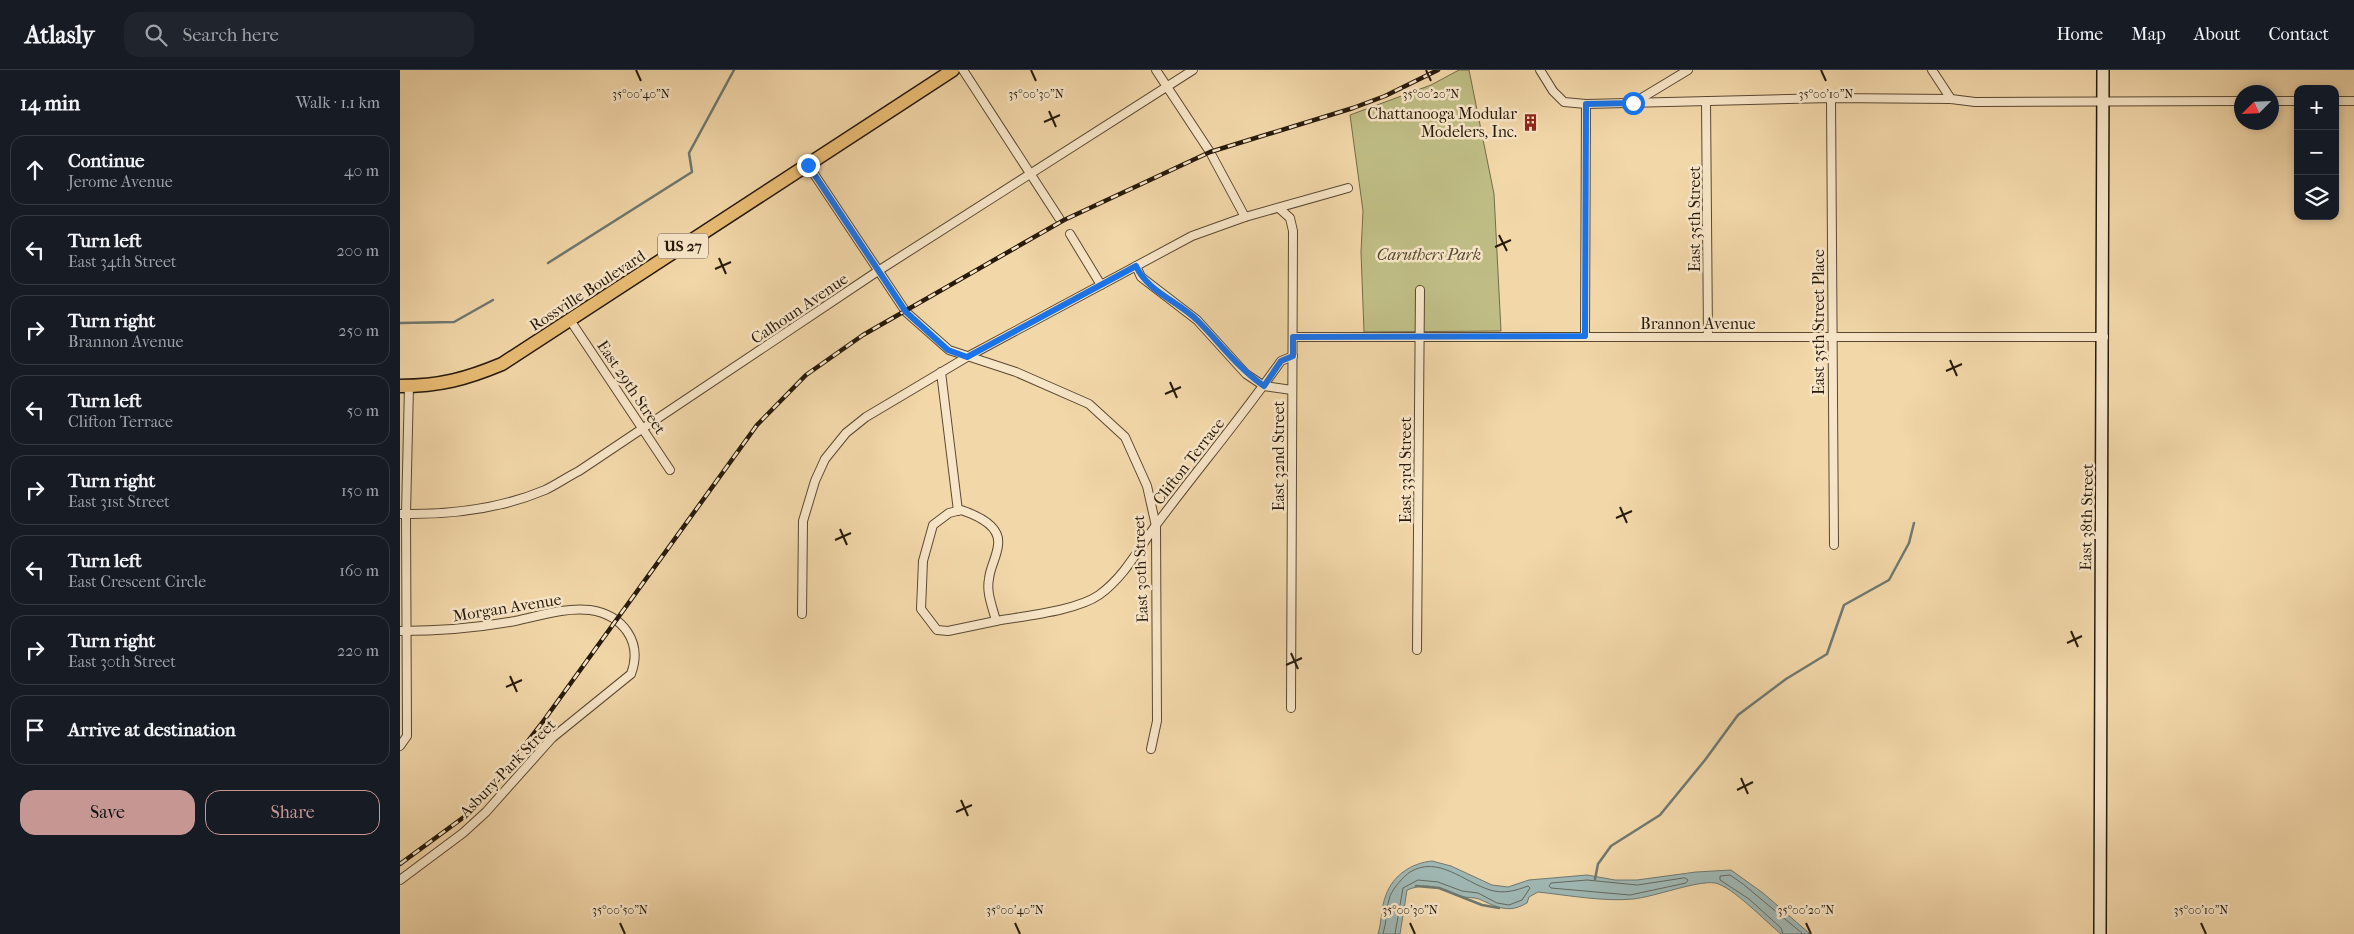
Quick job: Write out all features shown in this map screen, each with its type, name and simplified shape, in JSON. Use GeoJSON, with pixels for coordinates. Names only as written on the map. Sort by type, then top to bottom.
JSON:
{"type":"FeatureCollection","features":[{"type":"Feature","properties":{"kind":"highway","name":"Rossville Boulevard"},"geometry":{"type":"LineString","coordinates":[[404,386],[462,380],[502,364],[953,70]]}},
{"type":"Feature","properties":{"kind":"main road","name":"East 38th Street"},"geometry":{"type":"LineString","coordinates":[[2100,934],[2104,337],[2103,70]]}},
{"type":"Feature","properties":{"kind":"street"},"geometry":{"type":"LineString","coordinates":[[963,70],[1059,218]]}},
{"type":"Feature","properties":{"kind":"street"},"geometry":{"type":"LineString","coordinates":[[1156,70],[1210,152],[1245,217]]}},
{"type":"Feature","properties":{"kind":"street","name":"Calhoun Avenue"},"geometry":{"type":"LineString","coordinates":[[403,514],[478,508],[512,501],[546,489],[579,471],[878,272],[1193,70]]}},
{"type":"Feature","properties":{"kind":"street"},"geometry":{"type":"LineString","coordinates":[[1540,70],[1553,91],[1564,102],[1586,104],[1831,98],[1951,99],[1975,102],[2234,101]]}},
{"type":"Feature","properties":{"kind":"street"},"geometry":{"type":"LineString","coordinates":[[1633,103],[1666,86],[1688,70]]}},
{"type":"Feature","properties":{"kind":"street"},"geometry":{"type":"LineString","coordinates":[[1932,70],[1951,99]]}},
{"type":"Feature","properties":{"kind":"street","name":"East 35th Street Place"},"geometry":{"type":"LineString","coordinates":[[1831,98],[1834,545]]}},
{"type":"Feature","properties":{"kind":"street"},"geometry":{"type":"LineString","coordinates":[[2279,101],[2294,101]]}},
{"type":"Feature","properties":{"kind":"street"},"geometry":{"type":"LineString","coordinates":[[2339,101],[2354,101]]}},
{"type":"Feature","properties":{"kind":"street","name":"East 35th Street"},"geometry":{"type":"LineString","coordinates":[[1706,102],[1708,336]]}},
{"type":"Feature","properties":{"kind":"street"},"geometry":{"type":"LineString","coordinates":[[1585,336],[1586,104]]}},
{"type":"Feature","properties":{"kind":"street","name":"East 30th Street"},"geometry":{"type":"LineString","coordinates":[[808,165],[906,312],[948,350],[1016,372],[1089,404],[1110,421],[1125,437],[1147,486],[1156,526],[1157,721],[1151,749]]}},
{"type":"Feature","properties":{"kind":"street"},"geometry":{"type":"LineString","coordinates":[[802,614],[803,521],[815,481],[825,459],[846,433],[866,417],[967,357],[1192,236],[1245,217],[1280,209],[1348,188]]}},
{"type":"Feature","properties":{"kind":"street","name":"East 32nd Street"},"geometry":{"type":"LineString","coordinates":[[1280,209],[1290,218],[1292,231],[1293,356],[1290,708]]}},
{"type":"Feature","properties":{"kind":"street"},"geometry":{"type":"LineString","coordinates":[[1070,234],[1101,284]]}},
{"type":"Feature","properties":{"kind":"street"},"geometry":{"type":"LineString","coordinates":[[1136,266],[1141,277],[1197,320],[1246,374],[1264,386],[1292,390]]}},
{"type":"Feature","properties":{"kind":"street","name":"East 33rd Street"},"geometry":{"type":"LineString","coordinates":[[1417,650],[1420,290]]}},
{"type":"Feature","properties":{"kind":"street","name":"East 29th Street"},"geometry":{"type":"LineString","coordinates":[[570,320],[670,470]]}},
{"type":"Feature","properties":{"kind":"street","name":"Brannon Avenue"},"geometry":{"type":"LineString","coordinates":[[1293,337],[2104,337]]}},
{"type":"Feature","properties":{"kind":"street","name":"Clifton Terrace"},"geometry":{"type":"LineString","coordinates":[[958,511],[949,513],[932,526],[923,561],[921,608],[937,630],[948,631],[1078,604],[1097,596],[1127,568],[1156,526],[1264,386],[1281,361],[1293,356]]}},
{"type":"Feature","properties":{"kind":"street"},"geometry":{"type":"LineString","coordinates":[[940,372],[958,511],[977,515],[991,526],[997,534],[999,543],[988,580],[996,621]]}},
{"type":"Feature","properties":{"kind":"street"},"geometry":{"type":"LineString","coordinates":[[401,745],[407,736],[404,631],[404,386]]}},
{"type":"Feature","properties":{"kind":"street","name":"Morgan Avenue"},"geometry":{"type":"LineString","coordinates":[[404,631],[444,630],[514,621],[575,610],[596,611],[616,621]]}},
{"type":"Feature","properties":{"kind":"street","name":"Asbury Park Street"},"geometry":{"type":"LineString","coordinates":[[400,880],[463,834],[486,812],[552,738],[631,674],[636,662],[636,649],[632,638],[616,621]]}},
{"type":"Feature","properties":{"kind":"green space","name":"Caruthers Park"},"geometry":{"type":"Polygon","coordinates":[[[1459,70],[1469,70],[1494,194],[1501,331],[1364,332],[1361,252],[1363,211],[1350,115],[1431,85],[1459,70]]]}},
{"type":"Feature","properties":{"kind":"water"},"geometry":{"type":"Polygon","coordinates":[[[1432,861],[1451,866],[1492,885],[1508,887],[1529,880],[1587,875],[1615,880],[1637,880],[1696,872],[1731,870],[1763,893],[1810,934],[1781,934],[1749,905],[1730,891],[1715,883],[1707,883],[1687,886],[1642,898],[1622,900],[1585,898],[1538,892],[1529,897],[1527,903],[1508,909],[1497,907],[1477,898],[1460,896],[1434,887],[1415,887],[1407,890],[1400,934],[1378,934],[1384,900],[1393,882],[1411,867],[1432,861]]]}},
{"type":"Feature","properties":{"kind":"waterway"},"geometry":{"type":"LineString","coordinates":[[548,263],[692,172],[689,153],[734,70]]}},
{"type":"Feature","properties":{"kind":"waterway"},"geometry":{"type":"LineString","coordinates":[[400,323],[454,322],[493,300]]}},
{"type":"Feature","properties":{"kind":"waterway"},"geometry":{"type":"LineString","coordinates":[[1595,879],[1598,864],[1611,846],[1660,815],[1705,760],[1738,715],[1786,679],[1827,654],[1844,605],[1889,580],[1909,543],[1914,523]]}},
{"type":"Feature","properties":{"kind":"waterway"},"geometry":{"type":"LineString","coordinates":[[1416,886],[1439,888],[1482,905],[1499,908]]}},
{"type":"Feature","properties":{"kind":"railway"},"geometry":{"type":"LineString","coordinates":[[400,864],[464,817],[501,776],[542,723],[757,425],[806,375],[863,335],[1064,220],[1210,152],[1353,108],[1385,96],[1438,70]]}},
{"type":"Feature","properties":{"kind":"place","name":"Chattanooga Modular Modelers, Inc."},"geometry":{"type":"Point","coordinates":[1531,122]}},
{"type":"Feature","properties":{"kind":"route"},"geometry":{"type":"LineString","coordinates":[[808,165],[906,312],[948,350],[967,357],[1136,266],[1141,277],[1197,320],[1246,374],[1264,386],[1281,361],[1293,356],[1293,337],[1585,336],[1586,104],[1633,103]]}}]}
